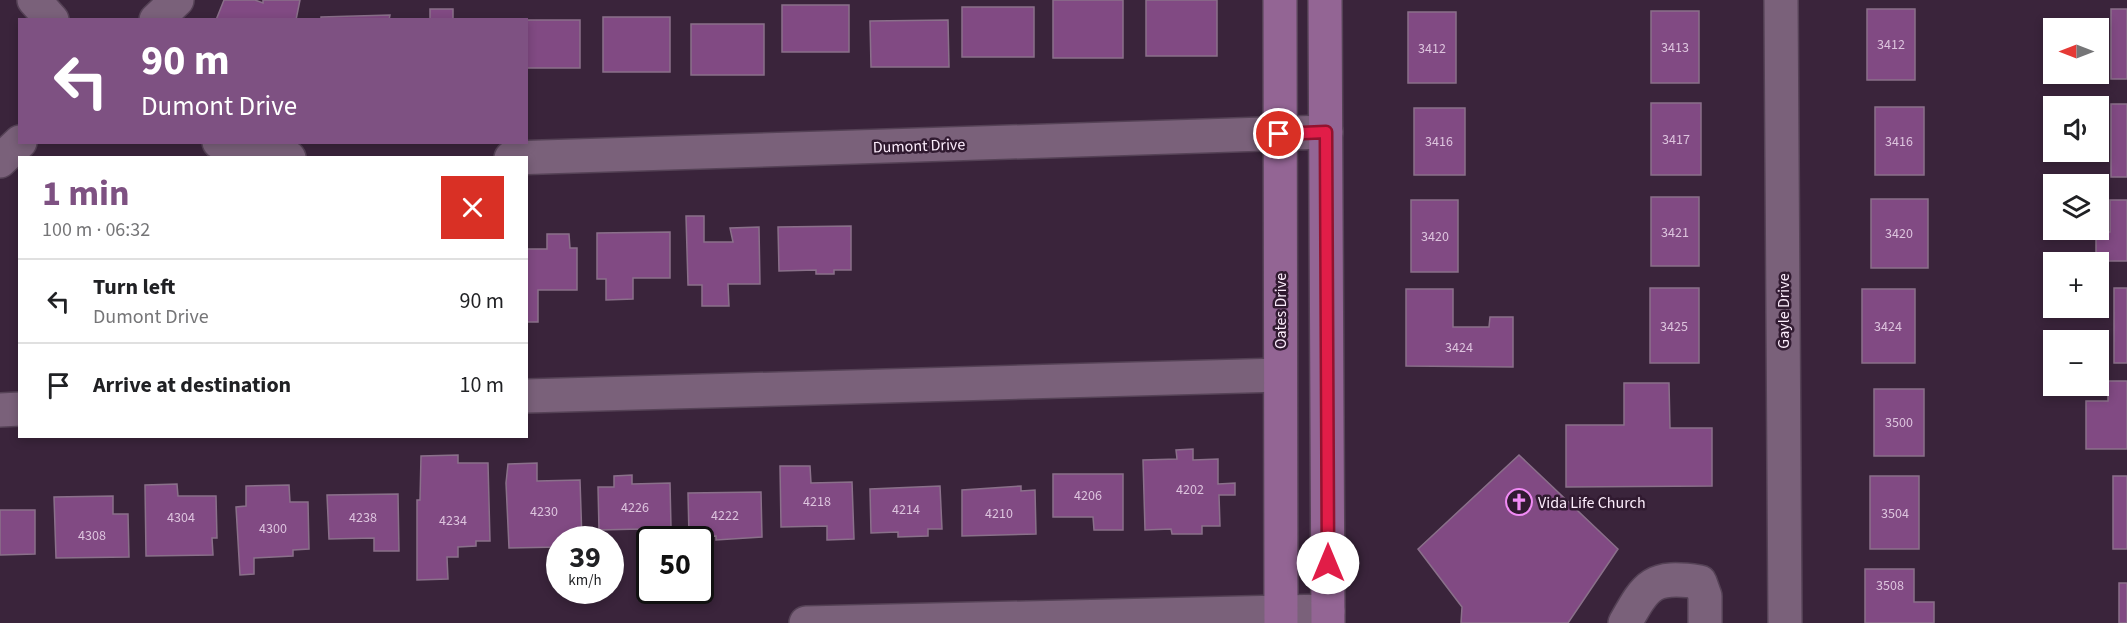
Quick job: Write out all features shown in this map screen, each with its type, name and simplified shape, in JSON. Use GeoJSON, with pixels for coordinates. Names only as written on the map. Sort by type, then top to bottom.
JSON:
{"type":"FeatureCollection","features":[{"type":"Feature","properties":{"kind":"main road","name":"Oates Drive"},"geometry":{"type":"LineString","coordinates":[[1280,0],[1280,617]]}},
{"type":"Feature","properties":{"kind":"main road"},"geometry":{"type":"LineString","coordinates":[[1325,0],[1328,617]]}},
{"type":"Feature","properties":{"kind":"street"},"geometry":{"type":"LineString","coordinates":[[34,0],[50,18]]}},
{"type":"Feature","properties":{"kind":"street"},"geometry":{"type":"LineString","coordinates":[[158,18],[177,0]]}},
{"type":"Feature","properties":{"kind":"street","name":"Gayle Drive"},"geometry":{"type":"LineString","coordinates":[[1781,0],[1785,623]]}},
{"type":"Feature","properties":{"kind":"street","name":"Dumont Drive"},"geometry":{"type":"LineString","coordinates":[[528,157],[1326,132]]}},
{"type":"Feature","properties":{"kind":"street"},"geometry":{"type":"LineString","coordinates":[[0,161],[18,144]]}},
{"type":"Feature","properties":{"kind":"street"},"geometry":{"type":"LineString","coordinates":[[226,144],[271,156]]}},
{"type":"Feature","properties":{"kind":"street"},"geometry":{"type":"LineString","coordinates":[[528,396],[1280,375]]}},
{"type":"Feature","properties":{"kind":"street"},"geometry":{"type":"LineString","coordinates":[[0,410],[18,409]]}},
{"type":"Feature","properties":{"kind":"street"},"geometry":{"type":"LineString","coordinates":[[1625,623],[1643,591],[1656,582],[1691,581],[1700,582],[1704,596],[1705,623]]}},
{"type":"Feature","properties":{"kind":"street"},"geometry":{"type":"LineString","coordinates":[[806,623],[1328,617]]}},
{"type":"Feature","properties":{"kind":"building"},"geometry":{"type":"Polygon","coordinates":[[[224,0],[255,0],[263,3],[263,0],[300,0],[296,18],[217,18],[224,0]]]}},
{"type":"Feature","properties":{"kind":"building"},"geometry":{"type":"Polygon","coordinates":[[[1053,0],[1123,0],[1123,58],[1053,58],[1053,0]]]}},
{"type":"Feature","properties":{"kind":"building"},"geometry":{"type":"Polygon","coordinates":[[[1146,0],[1217,0],[1217,56],[1146,56],[1146,0]]]}},
{"type":"Feature","properties":{"kind":"building"},"geometry":{"type":"Polygon","coordinates":[[[782,5],[849,5],[849,52],[782,52],[782,5]]]}},
{"type":"Feature","properties":{"kind":"building"},"geometry":{"type":"Polygon","coordinates":[[[962,7],[1034,7],[1034,57],[962,57],[962,7]]]}},
{"type":"Feature","properties":{"kind":"building"},"geometry":{"type":"Polygon","coordinates":[[[430,9],[453,9],[453,18],[430,18],[430,9]]]}},
{"type":"Feature","properties":{"kind":"building"},"geometry":{"type":"Polygon","coordinates":[[[1867,9],[1915,9],[1915,80],[1867,80],[1867,9]]]}},
{"type":"Feature","properties":{"kind":"building"},"geometry":{"type":"Polygon","coordinates":[[[2111,9],[2127,9],[2127,79],[2111,79],[2111,9]]]}},
{"type":"Feature","properties":{"kind":"building"},"geometry":{"type":"Polygon","coordinates":[[[1651,11],[1699,11],[1699,83],[1651,83],[1651,11]]]}},
{"type":"Feature","properties":{"kind":"building"},"geometry":{"type":"Polygon","coordinates":[[[1408,12],[1456,12],[1456,83],[1408,83],[1408,12]]]}},
{"type":"Feature","properties":{"kind":"building"},"geometry":{"type":"Polygon","coordinates":[[[390,15],[389,18],[321,17],[390,15]]]}},
{"type":"Feature","properties":{"kind":"building"},"geometry":{"type":"Polygon","coordinates":[[[603,17],[670,17],[670,72],[603,72],[603,17]]]}},
{"type":"Feature","properties":{"kind":"building"},"geometry":{"type":"Polygon","coordinates":[[[528,20],[580,20],[580,68],[528,68],[528,20]]]}},
{"type":"Feature","properties":{"kind":"building"},"geometry":{"type":"Polygon","coordinates":[[[948,20],[949,67],[871,67],[870,21],[948,20]]]}},
{"type":"Feature","properties":{"kind":"building"},"geometry":{"type":"Polygon","coordinates":[[[691,24],[764,24],[764,75],[691,75],[691,24]]]}},
{"type":"Feature","properties":{"kind":"building"},"geometry":{"type":"Polygon","coordinates":[[[1651,103],[1701,103],[1701,175],[1651,175],[1651,103]]]}},
{"type":"Feature","properties":{"kind":"building"},"geometry":{"type":"Polygon","coordinates":[[[2111,104],[2127,104],[2127,177],[2111,177],[2111,104]]]}},
{"type":"Feature","properties":{"kind":"building"},"geometry":{"type":"Polygon","coordinates":[[[1875,107],[1924,107],[1924,175],[1875,175],[1875,107]]]}},
{"type":"Feature","properties":{"kind":"building"},"geometry":{"type":"Polygon","coordinates":[[[1414,108],[1465,108],[1465,175],[1414,175],[1414,108]]]}},
{"type":"Feature","properties":{"kind":"building"},"geometry":{"type":"Polygon","coordinates":[[[1651,197],[1699,197],[1699,266],[1651,266],[1651,197]]]}},
{"type":"Feature","properties":{"kind":"building"},"geometry":{"type":"Polygon","coordinates":[[[1871,199],[1928,199],[1928,268],[1871,268],[1871,199]]]}},
{"type":"Feature","properties":{"kind":"building"},"geometry":{"type":"Polygon","coordinates":[[[1411,200],[1458,200],[1458,272],[1411,272],[1411,200]]]}},
{"type":"Feature","properties":{"kind":"building"},"geometry":{"type":"Polygon","coordinates":[[[2110,200],[2127,200],[2127,261],[2109,261],[2109,252],[2096,252],[2096,240],[2109,240],[2110,200]]]}},
{"type":"Feature","properties":{"kind":"building"},"geometry":{"type":"Polygon","coordinates":[[[686,216],[704,216],[704,242],[733,242],[730,228],[759,227],[760,284],[728,284],[729,306],[702,306],[702,285],[688,285],[686,216]]]}},
{"type":"Feature","properties":{"kind":"building"},"geometry":{"type":"Polygon","coordinates":[[[851,226],[851,270],[834,270],[834,274],[816,274],[816,270],[779,271],[778,227],[851,226]]]}},
{"type":"Feature","properties":{"kind":"building"},"geometry":{"type":"Polygon","coordinates":[[[670,232],[670,278],[633,278],[633,299],[606,300],[606,279],[597,279],[597,233],[670,232]]]}},
{"type":"Feature","properties":{"kind":"building"},"geometry":{"type":"Polygon","coordinates":[[[547,234],[569,234],[570,248],[577,248],[577,290],[538,290],[538,322],[528,322],[528,249],[547,249],[547,234]]]}},
{"type":"Feature","properties":{"kind":"building"},"geometry":{"type":"Polygon","coordinates":[[[1650,288],[1699,288],[1699,363],[1650,363],[1650,288]]]}},
{"type":"Feature","properties":{"kind":"building"},"geometry":{"type":"Polygon","coordinates":[[[2114,288],[2127,288],[2127,363],[2114,363],[2114,288]]]}},
{"type":"Feature","properties":{"kind":"building"},"geometry":{"type":"Polygon","coordinates":[[[1406,289],[1453,289],[1453,327],[1489,327],[1490,317],[1513,317],[1513,367],[1406,366],[1406,289]]]}},
{"type":"Feature","properties":{"kind":"building"},"geometry":{"type":"Polygon","coordinates":[[[1862,289],[1915,289],[1915,363],[1862,363],[1862,289]]]}},
{"type":"Feature","properties":{"kind":"building"},"geometry":{"type":"Polygon","coordinates":[[[2109,381],[2127,381],[2127,449],[2086,449],[2086,401],[2108,401],[2109,381]]]}},
{"type":"Feature","properties":{"kind":"building"},"geometry":{"type":"Polygon","coordinates":[[[1624,383],[1669,383],[1670,428],[1712,428],[1712,486],[1566,487],[1566,425],[1624,425],[1624,383]]]}},
{"type":"Feature","properties":{"kind":"building"},"geometry":{"type":"Polygon","coordinates":[[[1874,389],[1924,389],[1924,456],[1874,456],[1874,389]]]}},
{"type":"Feature","properties":{"kind":"building"},"geometry":{"type":"Polygon","coordinates":[[[1193,449],[1193,460],[1218,459],[1218,484],[1235,483],[1235,495],[1219,495],[1220,526],[1202,526],[1202,534],[1172,534],[1171,529],[1145,530],[1143,460],[1177,459],[1176,450],[1193,449]]]}},
{"type":"Feature","properties":{"kind":"building"},"geometry":{"type":"Polygon","coordinates":[[[458,455],[458,463],[488,463],[490,541],[476,541],[476,546],[458,547],[458,557],[447,557],[448,579],[417,580],[417,500],[420,500],[421,456],[458,455]]]}},
{"type":"Feature","properties":{"kind":"building","name":"Vida Life Church"},"geometry":{"type":"Polygon","coordinates":[[[1519,455],[1618,549],[1568,623],[1461,623],[1462,607],[1418,549],[1519,455]]]}},
{"type":"Feature","properties":{"kind":"building"},"geometry":{"type":"Polygon","coordinates":[[[537,463],[537,481],[580,480],[582,526],[546,526],[546,547],[509,548],[506,483],[508,464],[537,463]]]}},
{"type":"Feature","properties":{"kind":"building"},"geometry":{"type":"Polygon","coordinates":[[[780,466],[810,466],[811,483],[852,482],[854,539],[827,540],[827,526],[781,527],[780,466]]]}},
{"type":"Feature","properties":{"kind":"building"},"geometry":{"type":"Polygon","coordinates":[[[1053,474],[1123,474],[1123,530],[1094,530],[1093,517],[1053,517],[1053,474]]]}},
{"type":"Feature","properties":{"kind":"building"},"geometry":{"type":"Polygon","coordinates":[[[632,475],[632,484],[670,483],[671,526],[636,526],[636,529],[624,529],[624,526],[599,526],[598,487],[614,487],[614,476],[632,475]]]}},
{"type":"Feature","properties":{"kind":"building"},"geometry":{"type":"Polygon","coordinates":[[[1870,476],[1919,476],[1919,549],[1870,549],[1870,476]]]}},
{"type":"Feature","properties":{"kind":"building"},"geometry":{"type":"Polygon","coordinates":[[[2113,476],[2127,476],[2127,549],[2113,549],[2113,476]]]}},
{"type":"Feature","properties":{"kind":"building"},"geometry":{"type":"Polygon","coordinates":[[[177,484],[178,496],[216,496],[217,538],[212,538],[213,555],[146,556],[145,485],[177,484]]]}},
{"type":"Feature","properties":{"kind":"building"},"geometry":{"type":"Polygon","coordinates":[[[289,485],[290,502],[308,502],[309,549],[293,550],[293,556],[254,558],[254,574],[240,575],[236,507],[246,506],[246,486],[289,485]]]}},
{"type":"Feature","properties":{"kind":"building"},"geometry":{"type":"Polygon","coordinates":[[[940,486],[942,529],[928,529],[928,536],[898,537],[898,532],[871,533],[870,489],[940,486]]]}},
{"type":"Feature","properties":{"kind":"building"},"geometry":{"type":"Polygon","coordinates":[[[1021,486],[1021,491],[1035,490],[1036,534],[962,536],[962,490],[1021,486]]]}},
{"type":"Feature","properties":{"kind":"building"},"geometry":{"type":"Polygon","coordinates":[[[761,492],[762,537],[716,540],[714,526],[689,526],[688,493],[761,492]]]}},
{"type":"Feature","properties":{"kind":"building"},"geometry":{"type":"Polygon","coordinates":[[[398,494],[399,551],[374,551],[374,538],[329,539],[327,495],[398,494]]]}},
{"type":"Feature","properties":{"kind":"building"},"geometry":{"type":"Polygon","coordinates":[[[113,496],[113,514],[128,514],[129,557],[56,558],[54,497],[113,496]]]}},
{"type":"Feature","properties":{"kind":"building"},"geometry":{"type":"Polygon","coordinates":[[[0,510],[35,510],[35,554],[0,555],[0,510]]]}},
{"type":"Feature","properties":{"kind":"building"},"geometry":{"type":"Polygon","coordinates":[[[1865,569],[1914,569],[1914,602],[1934,602],[1934,623],[1865,623],[1865,569]]]}},
{"type":"Feature","properties":{"kind":"building"},"geometry":{"type":"Polygon","coordinates":[[[2119,583],[2127,583],[2127,623],[2119,623],[2119,583]]]}},
{"type":"Feature","properties":{"kind":"place","name":"Vida Life Church"},"geometry":{"type":"Point","coordinates":[1519,502]}},
{"type":"Feature","properties":{"kind":"route"},"geometry":{"type":"LineString","coordinates":[[1279,134],[1326,132],[1328,563]]}}]}
